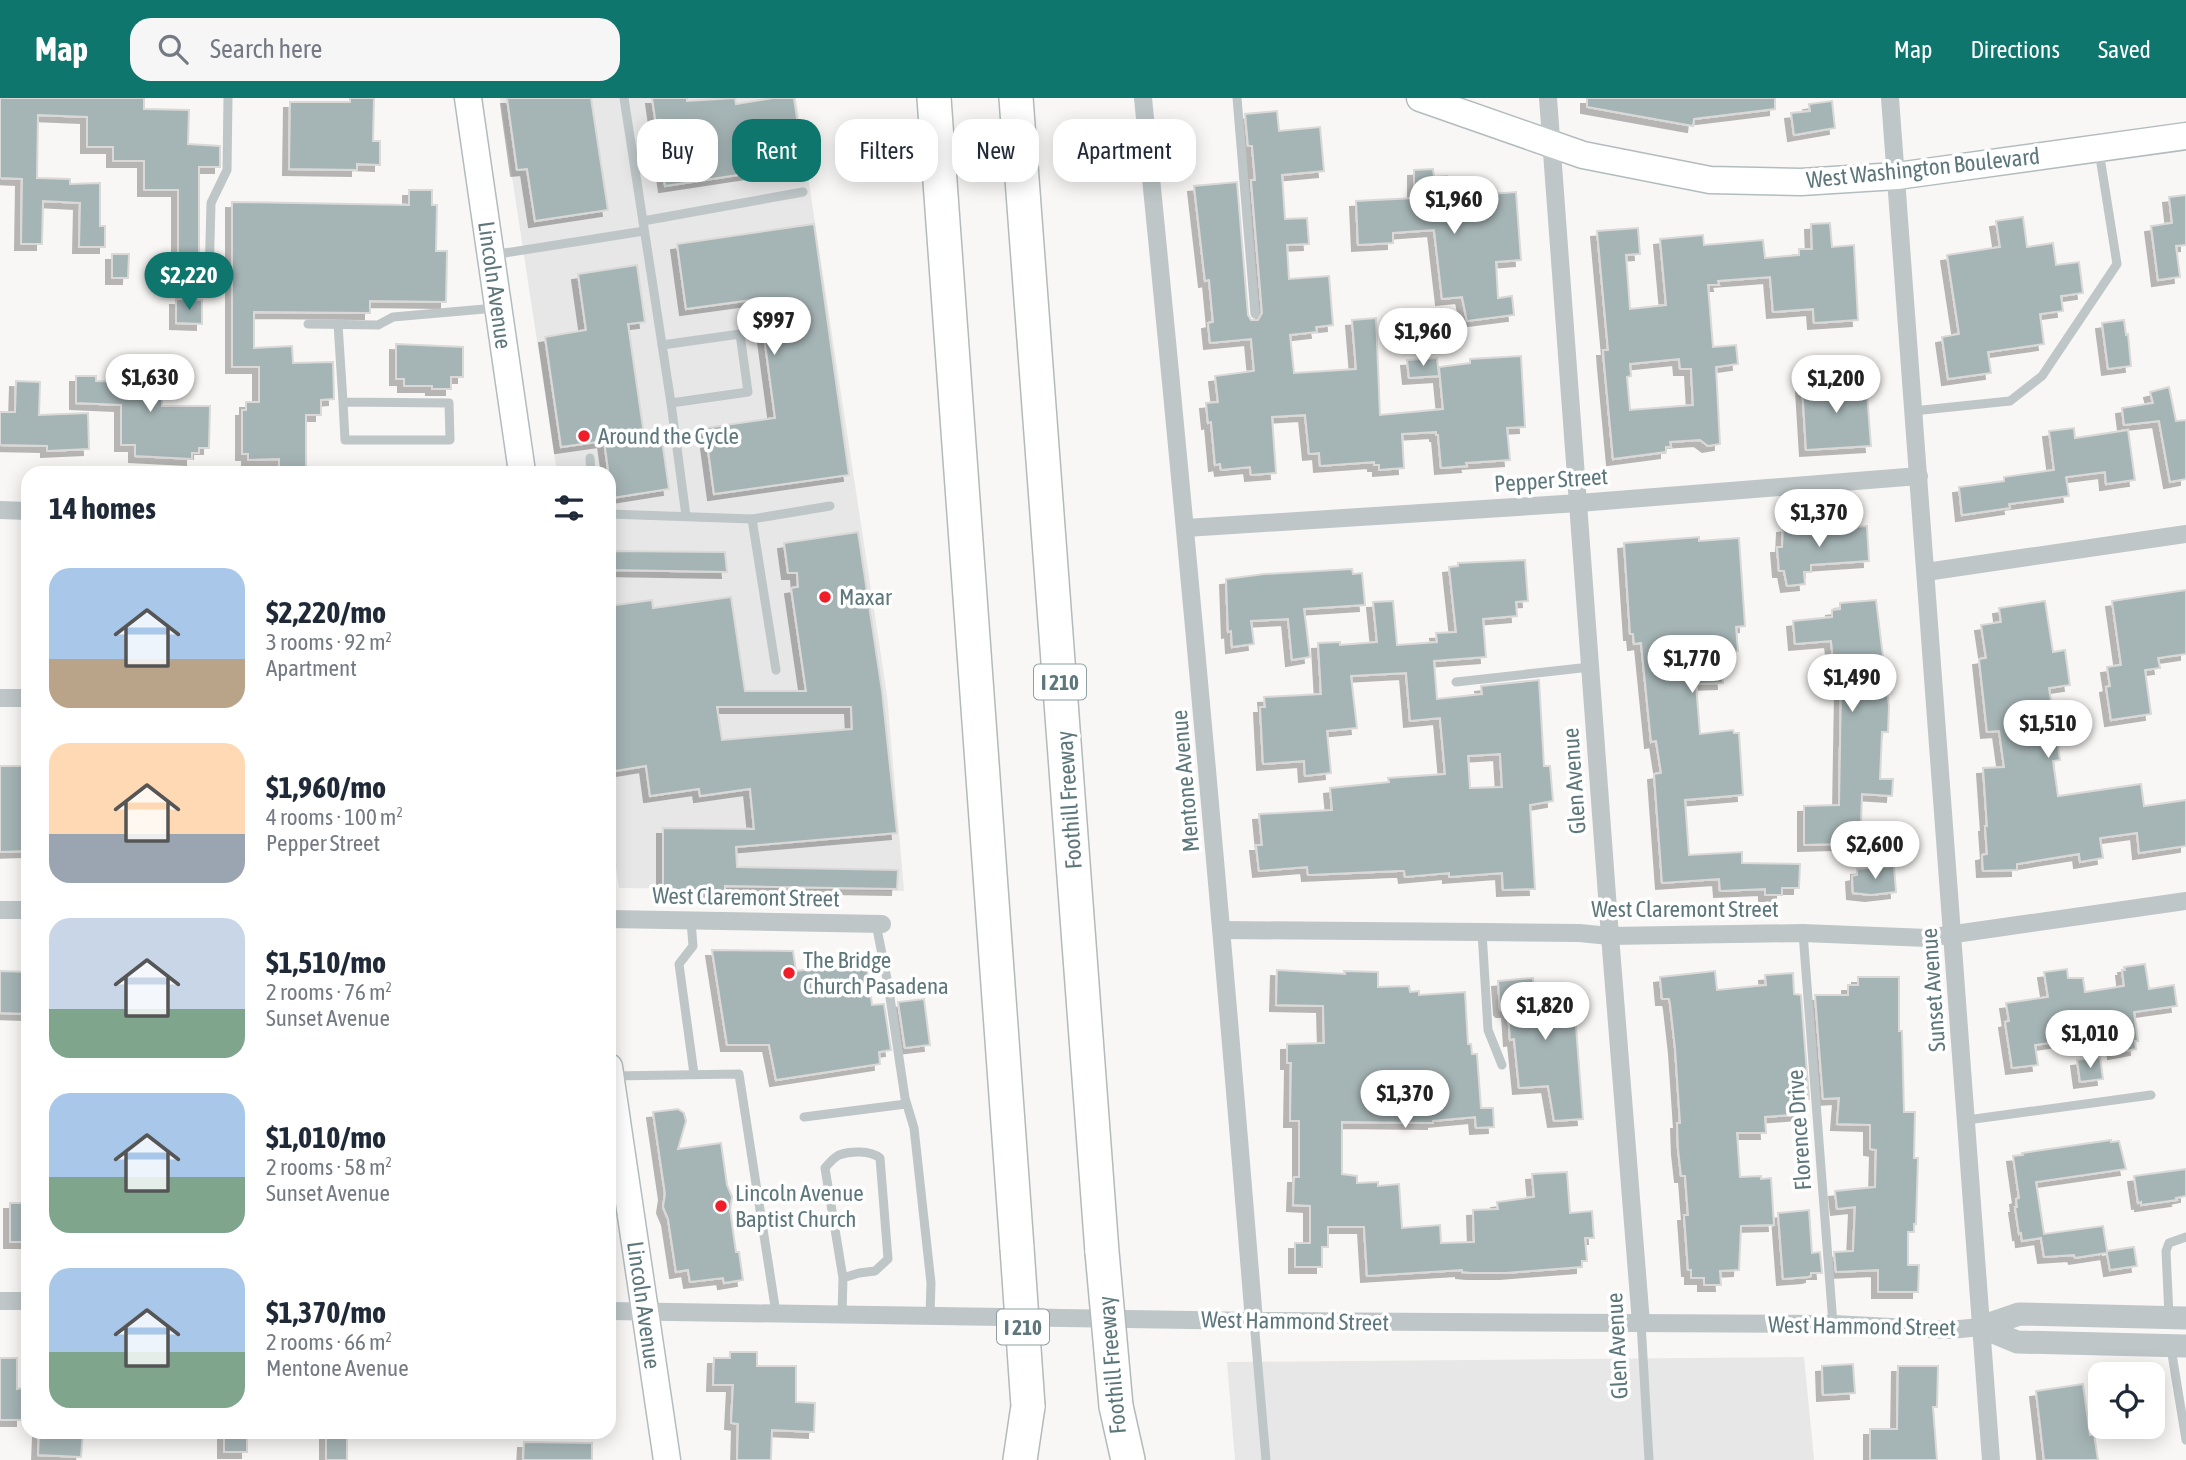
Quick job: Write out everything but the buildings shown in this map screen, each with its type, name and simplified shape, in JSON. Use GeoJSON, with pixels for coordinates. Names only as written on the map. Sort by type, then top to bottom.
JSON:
{"type":"FeatureCollection","features":[{"type":"Feature","properties":{"kind":"highway","name":"I 210"},"geometry":{"type":"LineString","coordinates":[[934,105],[1032,1460]]}},
{"type":"Feature","properties":{"kind":"highway","name":"Foothill Freeway"},"geometry":{"type":"LineString","coordinates":[[1016,106],[1120,1460]]}},
{"type":"Feature","properties":{"kind":"highway"},"geometry":{"type":"LineString","coordinates":[[1020,1460],[1028,1406]]}},
{"type":"Feature","properties":{"kind":"highway"},"geometry":{"type":"LineString","coordinates":[[1116,1406],[1128,1460]]}},
{"type":"Feature","properties":{"kind":"main road","name":"Lincoln Avenue"},"geometry":{"type":"LineString","coordinates":[[468,98],[521,466]]}},
{"type":"Feature","properties":{"kind":"main road","name":"West Washington Boulevard"},"geometry":{"type":"LineString","coordinates":[[1420,98],[1583,155],[1710,180],[1801,182],[1897,176],[2186,136]]}},
{"type":"Feature","properties":{"kind":"main road","name":"Lincoln Avenue"},"geometry":{"type":"LineString","coordinates":[[616,1113],[667,1460]]}},
{"type":"Feature","properties":{"kind":"street","name":"Mentone Avenue"},"geometry":{"type":"LineString","coordinates":[[1143,98],[1223,930],[1254,1321]]}},
{"type":"Feature","properties":{"kind":"street","name":"Glen Avenue"},"geometry":{"type":"LineString","coordinates":[[1548,98],[1641,1323]]}},
{"type":"Feature","properties":{"kind":"street","name":"Sunset Avenue"},"geometry":{"type":"LineString","coordinates":[[1890,98],[1968,1120],[1991,1460]]}},
{"type":"Feature","properties":{"kind":"street","name":"Pepper Street"},"geometry":{"type":"LineString","coordinates":[[1186,528],[1579,503],[1919,476]]}},
{"type":"Feature","properties":{"kind":"street"},"geometry":{"type":"LineString","coordinates":[[0,510],[21,511]]}},
{"type":"Feature","properties":{"kind":"street"},"geometry":{"type":"LineString","coordinates":[[1926,572],[2186,534]]}},
{"type":"Feature","properties":{"kind":"street"},"geometry":{"type":"LineString","coordinates":[[0,698],[21,698]]}},
{"type":"Feature","properties":{"kind":"street","name":"West Claremont Street"},"geometry":{"type":"LineString","coordinates":[[1223,930],[1579,933],[1610,936],[1803,933],[1927,938],[2186,901]]}},
{"type":"Feature","properties":{"kind":"street"},"geometry":{"type":"LineString","coordinates":[[0,910],[21,910]]}},
{"type":"Feature","properties":{"kind":"street","name":"West Claremont Street"},"geometry":{"type":"LineString","coordinates":[[616,919],[879,924]]}},
{"type":"Feature","properties":{"kind":"street"},"geometry":{"type":"LineString","coordinates":[[0,1301],[21,1301]]}},
{"type":"Feature","properties":{"kind":"street","name":"West Hammond Street"},"geometry":{"type":"LineString","coordinates":[[616,1311],[1254,1321],[1833,1324],[1949,1331],[1981,1327],[2019,1314],[2178,1318]]}},
{"type":"Feature","properties":{"kind":"street","name":"West Hammond Street"},"geometry":{"type":"LineString","coordinates":[[1981,1327],[2017,1342],[2178,1346]]}},
{"type":"Feature","properties":{"kind":"lane"},"geometry":{"type":"LineString","coordinates":[[209,279],[211,203],[216,187],[227,170],[228,98]]}},
{"type":"Feature","properties":{"kind":"lane"},"geometry":{"type":"LineString","coordinates":[[624,98],[686,516]]}},
{"type":"Feature","properties":{"kind":"lane"},"geometry":{"type":"LineString","coordinates":[[1237,98],[1255,314]]}},
{"type":"Feature","properties":{"kind":"lane"},"geometry":{"type":"LineString","coordinates":[[1913,411],[2010,401],[2042,376],[2117,264],[2099,149]]}},
{"type":"Feature","properties":{"kind":"lane"},"geometry":{"type":"LineString","coordinates":[[491,256],[803,192]]}},
{"type":"Feature","properties":{"kind":"lane"},"geometry":{"type":"LineString","coordinates":[[308,324],[378,326],[393,317],[498,307]]}},
{"type":"Feature","properties":{"kind":"lane"},"geometry":{"type":"LineString","coordinates":[[338,324],[342,402],[345,440],[450,440],[449,403],[342,402]]}},
{"type":"Feature","properties":{"kind":"lane"},"geometry":{"type":"LineString","coordinates":[[662,345],[740,334],[748,392],[671,403]]}},
{"type":"Feature","properties":{"kind":"lane"},"geometry":{"type":"LineString","coordinates":[[590,458],[591,466]]}},
{"type":"Feature","properties":{"kind":"lane"},"geometry":{"type":"LineString","coordinates":[[616,514],[752,519],[830,506]]}},
{"type":"Feature","properties":{"kind":"lane"},"geometry":{"type":"LineString","coordinates":[[752,519],[776,670]]}},
{"type":"Feature","properties":{"kind":"lane"},"geometry":{"type":"LineString","coordinates":[[1456,682],[1590,667]]}},
{"type":"Feature","properties":{"kind":"lane"},"geometry":{"type":"LineString","coordinates":[[691,921],[693,946],[679,964],[694,1074]]}},
{"type":"Feature","properties":{"kind":"lane"},"geometry":{"type":"LineString","coordinates":[[879,924],[906,1104],[916,1141],[931,1283],[930,1316]]}},
{"type":"Feature","properties":{"kind":"lane"},"geometry":{"type":"LineString","coordinates":[[1482,932],[1488,1030],[1502,1065]]}},
{"type":"Feature","properties":{"kind":"lane","name":"Florence Drive"},"geometry":{"type":"LineString","coordinates":[[1803,933],[1833,1324]]}},
{"type":"Feature","properties":{"kind":"lane"},"geometry":{"type":"LineString","coordinates":[[616,1072],[739,1074],[776,1313]]}},
{"type":"Feature","properties":{"kind":"lane"},"geometry":{"type":"LineString","coordinates":[[1968,1120],[2151,1095]]}},
{"type":"Feature","properties":{"kind":"lane"},"geometry":{"type":"LineString","coordinates":[[804,1117],[906,1104]]}},
{"type":"Feature","properties":{"kind":"lane"},"geometry":{"type":"LineString","coordinates":[[842,1314],[843,1278],[825,1168],[839,1155],[858,1152],[874,1154],[880,1158],[888,1258],[875,1271],[843,1278]]}},
{"type":"Feature","properties":{"kind":"lane"},"geometry":{"type":"LineString","coordinates":[[2178,1318],[2166,1251],[2169,1243],[2186,1237]]}},
{"type":"Feature","properties":{"kind":"lane","name":"Mentone Avenue"},"geometry":{"type":"LineString","coordinates":[[1254,1321],[1266,1460]]}},
{"type":"Feature","properties":{"kind":"lane","name":"Glen Avenue"},"geometry":{"type":"LineString","coordinates":[[1641,1323],[1649,1460]]}},
{"type":"Feature","properties":{"kind":"lane"},"geometry":{"type":"LineString","coordinates":[[2178,1346],[2186,1440]]}},
{"type":"Feature","properties":{"kind":"shaded area"},"geometry":{"type":"Polygon","coordinates":[[[500,98],[796,98],[799,119],[732,119],[732,182],[809,182],[887,695],[904,891],[619,888],[616,868],[616,466],[556,466],[500,98]]]}},
{"type":"Feature","properties":{"kind":"shaded area"},"geometry":{"type":"Polygon","coordinates":[[[1804,1357],[1814,1460],[1235,1460],[1227,1362],[1804,1357]]]}},
{"type":"Feature","properties":{"kind":"place","name":"Around the Cycle"},"geometry":{"type":"Point","coordinates":[584,436]}},
{"type":"Feature","properties":{"kind":"place","name":"Maxar"},"geometry":{"type":"Point","coordinates":[825,597]}},
{"type":"Feature","properties":{"kind":"place","name":"The Bridge Church Pasadena"},"geometry":{"type":"Point","coordinates":[789,973]}},
{"type":"Feature","properties":{"kind":"place","name":"Lincoln Avenue Baptist Church"},"geometry":{"type":"Point","coordinates":[721,1206]}}]}
